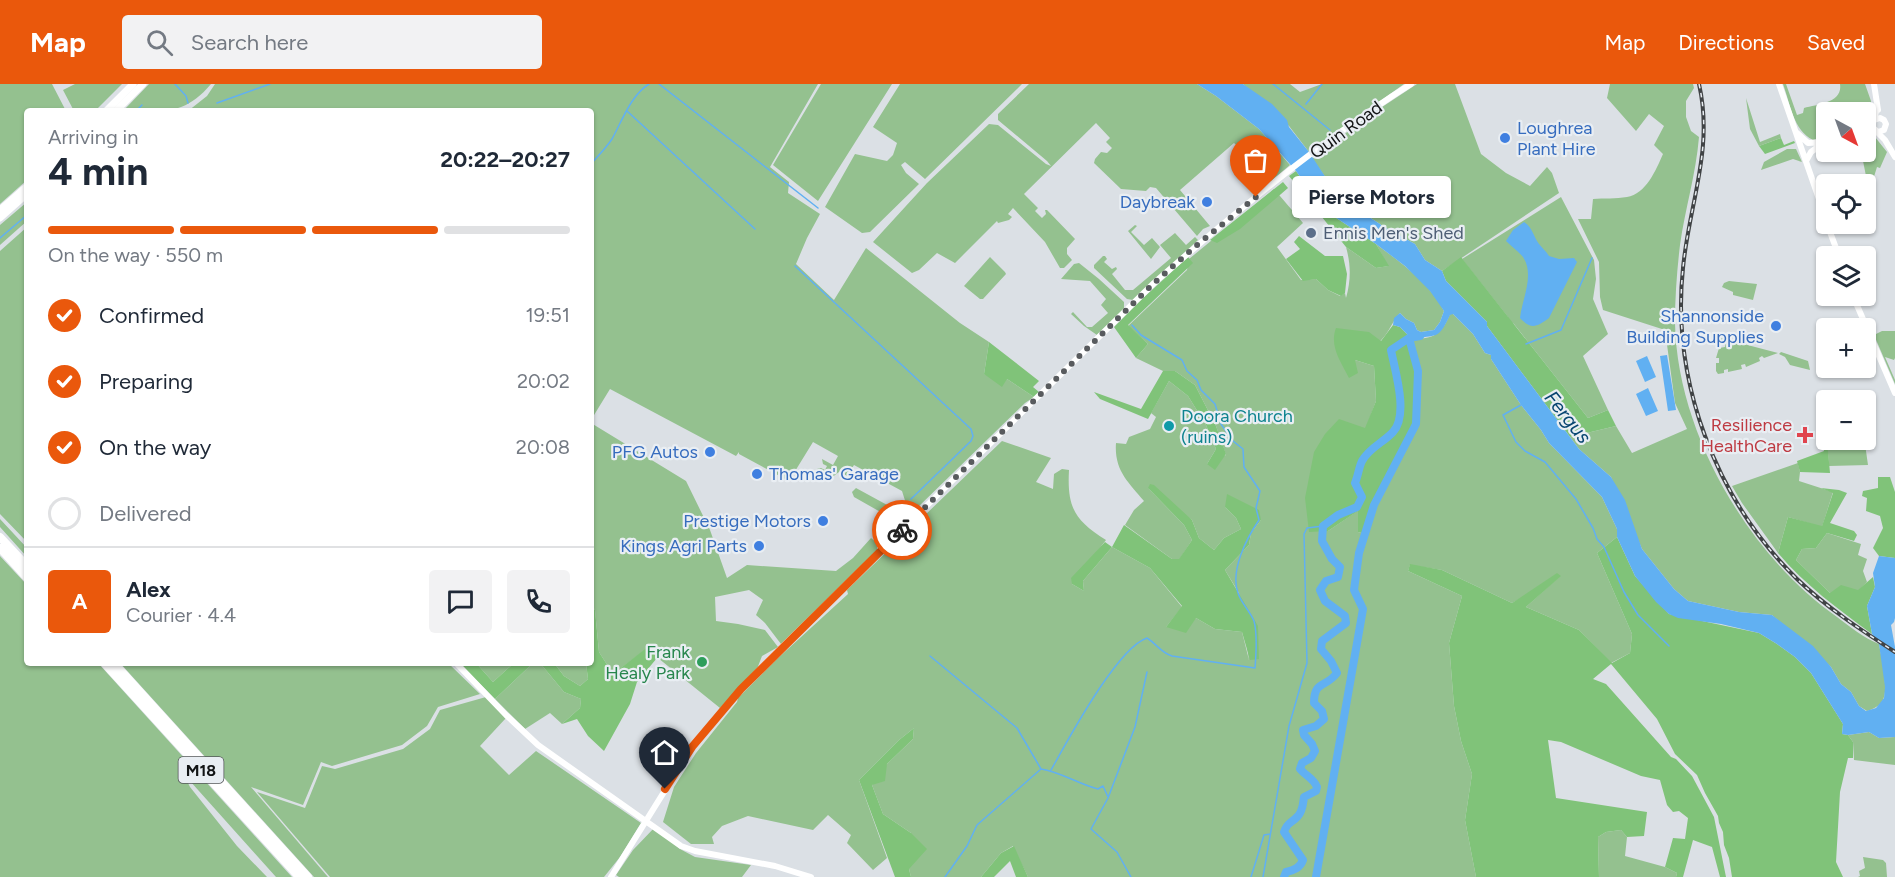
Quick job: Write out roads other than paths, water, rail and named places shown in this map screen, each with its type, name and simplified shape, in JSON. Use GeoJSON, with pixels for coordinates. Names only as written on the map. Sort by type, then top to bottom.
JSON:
{"type":"FeatureCollection","features":[{"type":"Feature","properties":{"kind":"highway"},"geometry":{"type":"LineString","coordinates":[[0,537],[24,563]]}},
{"type":"Feature","properties":{"kind":"highway"},"geometry":{"type":"LineString","coordinates":[[0,548],[24,575]]}},
{"type":"Feature","properties":{"kind":"highway","name":"M18"},"geometry":{"type":"LineString","coordinates":[[107,666],[299,877]]}},
{"type":"Feature","properties":{"kind":"highway","name":"M18"},"geometry":{"type":"LineString","coordinates":[[117,666],[308,877]]}},
{"type":"Feature","properties":{"kind":"main road"},"geometry":{"type":"LineString","coordinates":[[109,108],[133,84]]}},
{"type":"Feature","properties":{"kind":"main road"},"geometry":{"type":"LineString","coordinates":[[119,108],[143,84]]}},
{"type":"Feature","properties":{"kind":"main road","name":"Quin Road"},"geometry":{"type":"LineString","coordinates":[[611,877],[692,747],[741,689],[1154,283],[1197,245],[1288,172],[1411,84]]}},
{"type":"Feature","properties":{"kind":"main road"},"geometry":{"type":"LineString","coordinates":[[1779,84],[1816,191]]}},
{"type":"Feature","properties":{"kind":"main road"},"geometry":{"type":"LineString","coordinates":[[1874,84],[1877,108],[1886,124],[1885,140]]}},
{"type":"Feature","properties":{"kind":"main road"},"geometry":{"type":"LineString","coordinates":[[1876,122],[1882,118]]}},
{"type":"Feature","properties":{"kind":"main road"},"geometry":{"type":"LineString","coordinates":[[1876,129],[1880,132],[1885,128]]}},
{"type":"Feature","properties":{"kind":"main road"},"geometry":{"type":"LineString","coordinates":[[1795,130],[1808,143],[1816,143]]}},
{"type":"Feature","properties":{"kind":"main road"},"geometry":{"type":"LineString","coordinates":[[1876,131],[1885,140],[1895,157]]}},
{"type":"Feature","properties":{"kind":"main road"},"geometry":{"type":"LineString","coordinates":[[1802,150],[1816,145]]}},
{"type":"Feature","properties":{"kind":"main road"},"geometry":{"type":"LineString","coordinates":[[1806,161],[1816,149]]}},
{"type":"Feature","properties":{"kind":"main road"},"geometry":{"type":"LineString","coordinates":[[0,210],[24,189]]}},
{"type":"Feature","properties":{"kind":"main road"},"geometry":{"type":"LineString","coordinates":[[0,218],[24,197]]}},
{"type":"Feature","properties":{"kind":"main road"},"geometry":{"type":"LineString","coordinates":[[1857,306],[1895,393]]}},
{"type":"Feature","properties":{"kind":"main road"},"geometry":{"type":"LineString","coordinates":[[459,666],[538,745],[681,846],[695,851],[775,866],[811,877]]}},
{"type":"Feature","properties":{"kind":"water"},"geometry":{"type":"Polygon","coordinates":[[[1197,84],[1243,84],[1272,104],[1287,120],[1289,127],[1332,187],[1346,202],[1415,244],[1425,260],[1442,271],[1446,281],[1487,322],[1487,326],[1579,449],[1611,477],[1625,500],[1642,549],[1674,589],[1688,601],[1739,612],[1772,615],[1813,646],[1831,667],[1841,684],[1851,692],[1859,706],[1866,711],[1876,708],[1884,698],[1885,687],[1879,644],[1872,634],[1867,606],[1875,587],[1873,573],[1879,556],[1895,558],[1895,618],[1891,625],[1895,647],[1895,737],[1879,738],[1869,732],[1842,734],[1843,724],[1811,673],[1795,657],[1759,633],[1721,624],[1678,618],[1669,614],[1656,602],[1635,576],[1602,497],[1549,443],[1521,405],[1491,359],[1491,355],[1485,353],[1473,334],[1453,314],[1450,315],[1443,329],[1432,336],[1412,339],[1400,327],[1393,325],[1394,318],[1400,313],[1414,323],[1417,330],[1421,332],[1434,330],[1444,311],[1430,291],[1405,266],[1324,210],[1296,171],[1259,129],[1197,84]]]}},
{"type":"Feature","properties":{"kind":"water"},"geometry":{"type":"Polygon","coordinates":[[[1524,222],[1549,256],[1559,259],[1574,258],[1577,262],[1549,318],[1534,326],[1520,318],[1528,279],[1526,264],[1523,257],[1506,241],[1513,230],[1524,222]]]}},
{"type":"Feature","properties":{"kind":"water"},"geometry":{"type":"Polygon","coordinates":[[[1667,355],[1676,410],[1668,411],[1660,356],[1667,355]]]}},
{"type":"Feature","properties":{"kind":"water"},"geometry":{"type":"Polygon","coordinates":[[[1647,356],[1656,377],[1645,382],[1636,361],[1647,356]]]}},
{"type":"Feature","properties":{"kind":"water"},"geometry":{"type":"Polygon","coordinates":[[[1648,388],[1658,411],[1646,416],[1636,394],[1648,388]]]}},
{"type":"Feature","properties":{"kind":"waterway"},"geometry":{"type":"LineString","coordinates":[[175,84],[186,96],[188,103]]}},
{"type":"Feature","properties":{"kind":"waterway"},"geometry":{"type":"LineString","coordinates":[[217,103],[270,84]]}},
{"type":"Feature","properties":{"kind":"waterway"},"geometry":{"type":"LineString","coordinates":[[594,161],[612,139],[632,101],[649,84]]}},
{"type":"Feature","properties":{"kind":"waterway"},"geometry":{"type":"LineString","coordinates":[[659,84],[818,208]]}},
{"type":"Feature","properties":{"kind":"waterway"},"geometry":{"type":"LineString","coordinates":[[1273,84],[1330,130]]}},
{"type":"Feature","properties":{"kind":"waterway"},"geometry":{"type":"LineString","coordinates":[[1306,104],[1322,84]]}},
{"type":"Feature","properties":{"kind":"waterway"},"geometry":{"type":"LineString","coordinates":[[139,108],[142,105]]}},
{"type":"Feature","properties":{"kind":"waterway"},"geometry":{"type":"LineString","coordinates":[[627,111],[755,229]]}},
{"type":"Feature","properties":{"kind":"waterway"},"geometry":{"type":"LineString","coordinates":[[0,238],[24,218]]}},
{"type":"Feature","properties":{"kind":"waterway"},"geometry":{"type":"LineString","coordinates":[[1526,344],[1561,330],[1592,258]]}},
{"type":"Feature","properties":{"kind":"waterway"},"geometry":{"type":"LineString","coordinates":[[795,266],[971,429],[973,436],[971,441],[911,499]]}},
{"type":"Feature","properties":{"kind":"waterway"},"geometry":{"type":"LineString","coordinates":[[1051,770],[1108,676],[1135,645],[1147,638],[1172,656],[1255,668],[1254,621],[1239,597],[1236,575],[1241,555],[1259,520],[1256,508],[1260,491],[1244,467],[1243,449],[1233,441],[1221,424],[1215,404],[1201,390],[1197,380],[1187,371],[1182,360],[1141,335],[1132,325]]}},
{"type":"Feature","properties":{"kind":"waterway"},"geometry":{"type":"LineString","coordinates":[[1284,877],[1286,872],[1296,868],[1303,860],[1284,832],[1288,824],[1300,814],[1304,797],[1316,791],[1317,787],[1300,769],[1302,763],[1311,758],[1315,751],[1303,730],[1316,726],[1324,719],[1322,711],[1314,703],[1316,691],[1337,673],[1321,649],[1322,641],[1346,623],[1345,616],[1325,601],[1320,590],[1326,581],[1338,577],[1340,567],[1332,559],[1322,541],[1323,526],[1338,515],[1357,507],[1362,497],[1355,483],[1362,461],[1393,432],[1400,415],[1398,381],[1391,350],[1409,338],[1420,336]]}},
{"type":"Feature","properties":{"kind":"waterway"},"geometry":{"type":"LineString","coordinates":[[1316,877],[1363,609],[1354,590],[1359,553],[1374,505],[1416,424],[1418,371],[1409,338]]}},
{"type":"Feature","properties":{"kind":"waterway"},"geometry":{"type":"LineString","coordinates":[[1521,405],[1503,415],[1516,442],[1525,451],[1545,462],[1576,499],[1597,539],[1604,547],[1624,592],[1638,615],[1669,646]]}},
{"type":"Feature","properties":{"kind":"waterway"},"geometry":{"type":"LineString","coordinates":[[1263,877],[1289,726],[1307,663],[1304,534],[1307,528],[1323,526]]}},
{"type":"Feature","properties":{"kind":"waterway"},"geometry":{"type":"LineString","coordinates":[[930,656],[1017,728],[1041,769]]}},
{"type":"Feature","properties":{"kind":"waterway"},"geometry":{"type":"LineString","coordinates":[[1131,877],[1117,852],[1091,829],[1108,798],[1135,727],[1147,672]]}},
{"type":"Feature","properties":{"kind":"waterway"},"geometry":{"type":"LineString","coordinates":[[945,877],[967,846],[977,825],[1041,769],[1098,789],[1103,786],[1108,797]]}},
{"type":"Feature","properties":{"kind":"waterway"},"geometry":{"type":"LineString","coordinates":[[1251,877],[1264,835],[1270,834]]}},
{"type":"Feature","properties":{"kind":"railway"},"geometry":{"type":"LineString","coordinates":[[1699,84],[1704,131],[1699,176],[1686,244],[1681,311],[1684,353],[1692,395],[1705,436],[1722,476],[1743,513],[1768,548],[1797,579],[1820,599],[1895,652]]}},
{"type":"Feature","properties":{"kind":"place","name":"Loughrea Plant Hire"},"geometry":{"type":"Point","coordinates":[1505,138]}},
{"type":"Feature","properties":{"kind":"place","name":"Pierse Motors"},"geometry":{"type":"Point","coordinates":[1256,197]}},
{"type":"Feature","properties":{"kind":"place","name":"Daybreak"},"geometry":{"type":"Point","coordinates":[1207,202]}},
{"type":"Feature","properties":{"kind":"place","name":"Ennis Men's Shed"},"geometry":{"type":"Point","coordinates":[1311,233]}},
{"type":"Feature","properties":{"kind":"place","name":"Shannonside Building Supplies"},"geometry":{"type":"Point","coordinates":[1776,326]}},
{"type":"Feature","properties":{"kind":"place","name":"Doora Church (ruins)"},"geometry":{"type":"Point","coordinates":[1169,426]}},
{"type":"Feature","properties":{"kind":"place","name":"Resilience HealthCare"},"geometry":{"type":"Point","coordinates":[1805,435]}},
{"type":"Feature","properties":{"kind":"place","name":"PFG Autos"},"geometry":{"type":"Point","coordinates":[710,452]}},
{"type":"Feature","properties":{"kind":"place","name":"Thomas' Garage"},"geometry":{"type":"Point","coordinates":[757,474]}},
{"type":"Feature","properties":{"kind":"place","name":"Prestige Motors"},"geometry":{"type":"Point","coordinates":[823,521]}},
{"type":"Feature","properties":{"kind":"place","name":"Kings Agri Parts"},"geometry":{"type":"Point","coordinates":[759,546]}},
{"type":"Feature","properties":{"kind":"place","name":"Frank Healy Park"},"geometry":{"type":"Point","coordinates":[702,662]}},
{"type":"Feature","properties":{"kind":"water label","name":"Fergus"},"geometry":{"type":"Point","coordinates":[1568,417]}}]}
